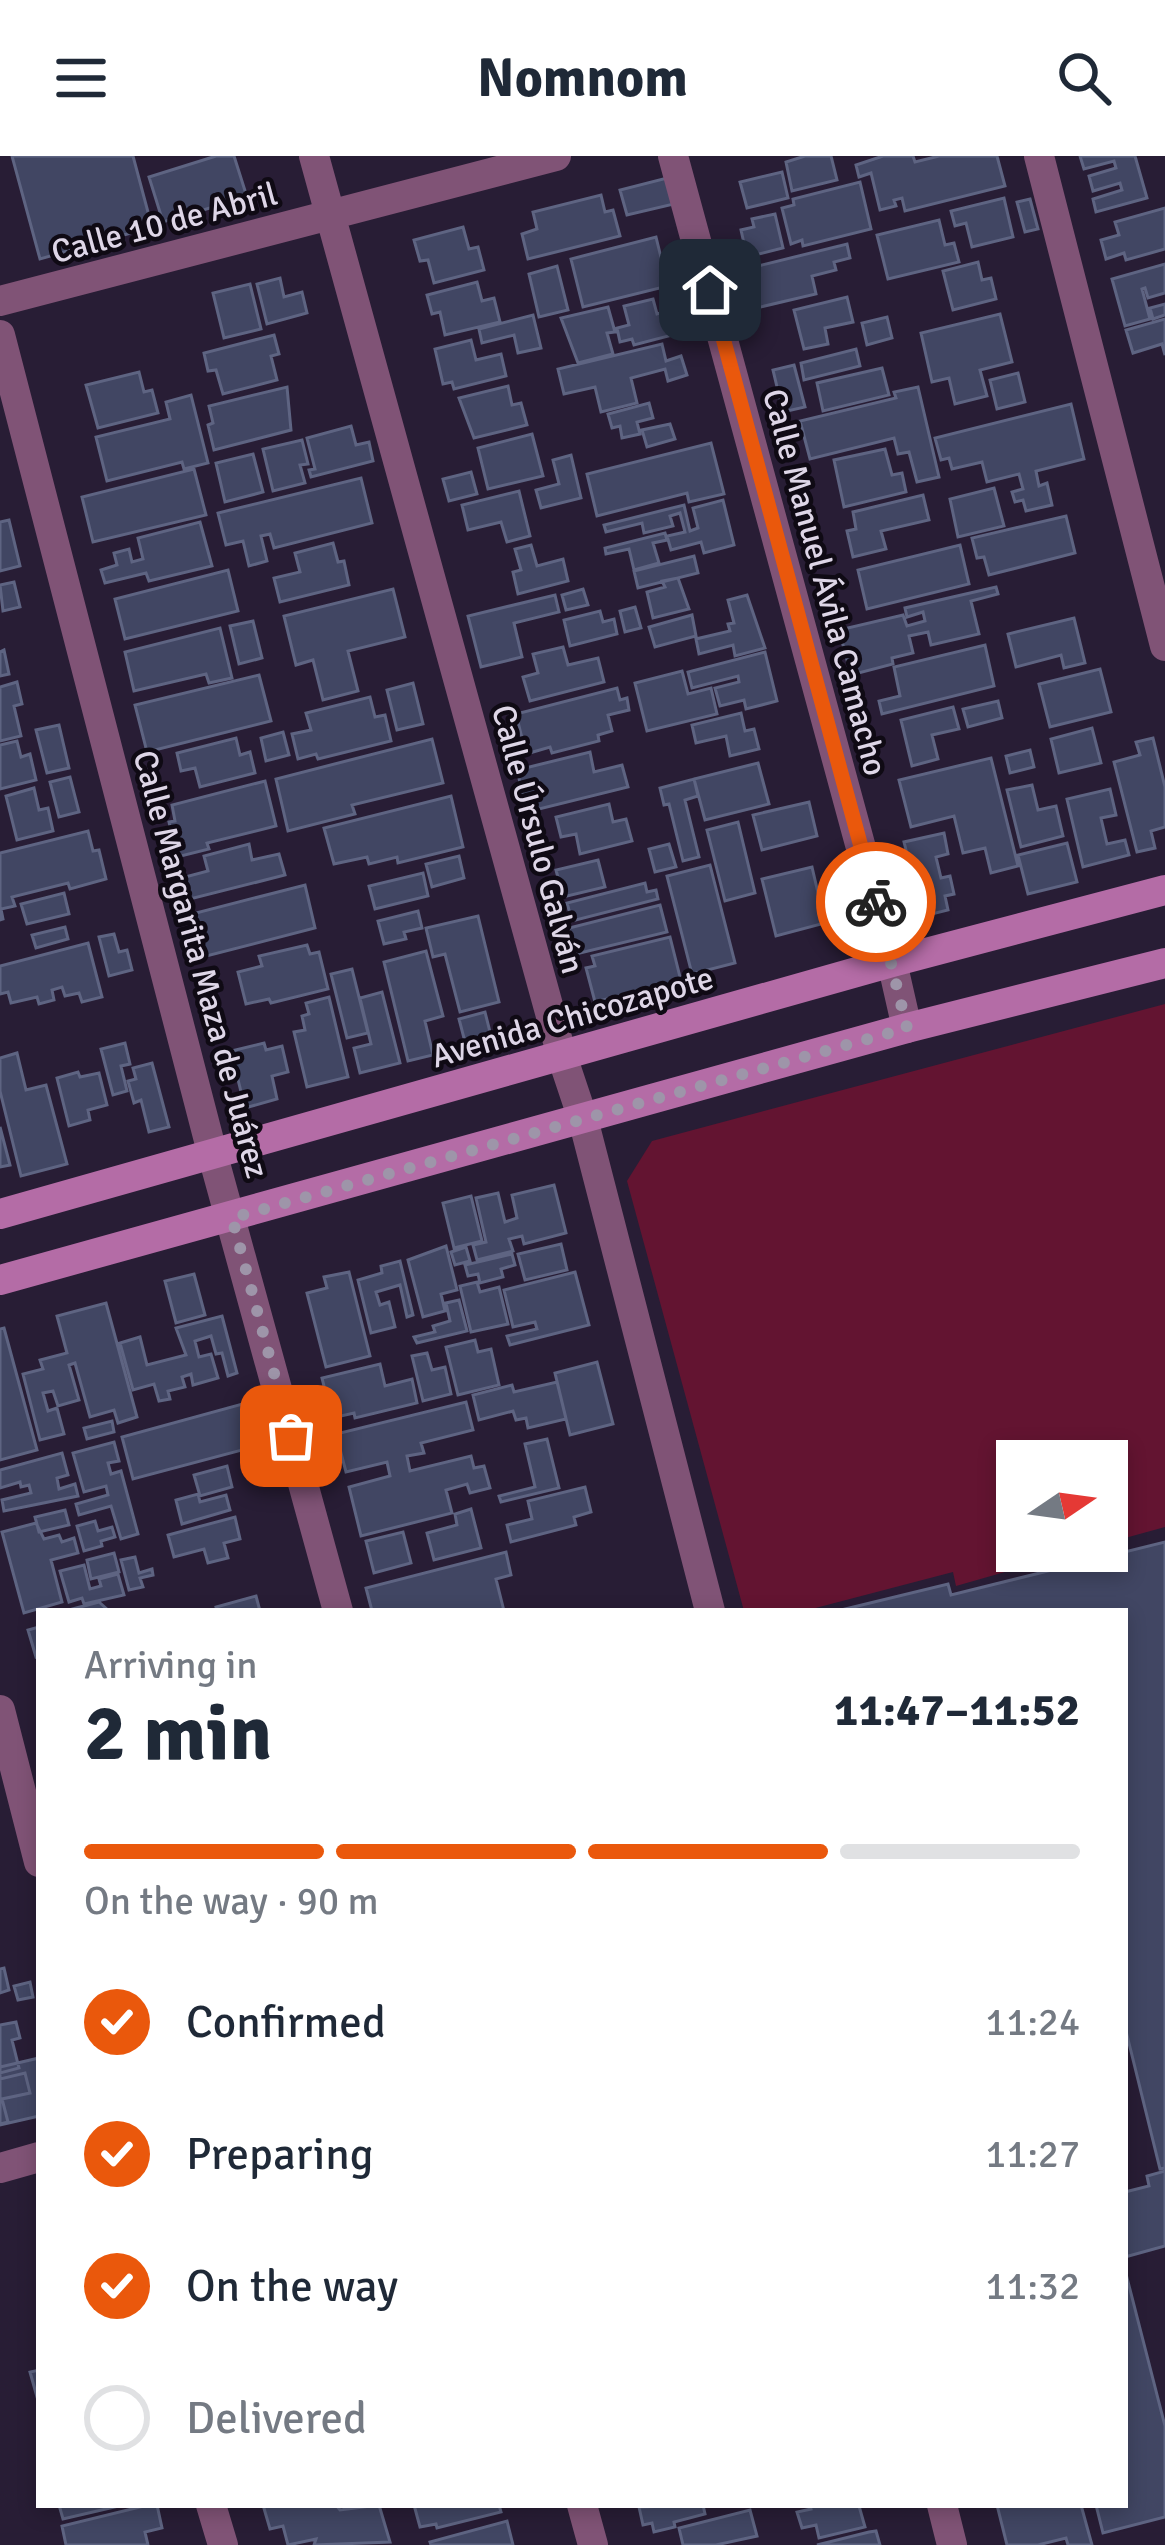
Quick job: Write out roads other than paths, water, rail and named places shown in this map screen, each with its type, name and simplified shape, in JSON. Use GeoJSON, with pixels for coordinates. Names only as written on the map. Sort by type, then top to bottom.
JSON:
{"type":"FeatureCollection","features":[{"type":"Feature","properties":{"kind":"main road","name":"Avenida Chicozapote"},"geometry":{"type":"LineString","coordinates":[[0,1214],[892,962],[1165,890]]}},
{"type":"Feature","properties":{"kind":"main road"},"geometry":{"type":"LineString","coordinates":[[0,1280],[907,1028],[1165,963]]}},
{"type":"Feature","properties":{"kind":"street","name":"Calle Úrsulo Galván"},"geometry":{"type":"LineString","coordinates":[[314,156],[583,1119],[709,1608]]}},
{"type":"Feature","properties":{"kind":"street","name":"Calle 10 de Abril"},"geometry":{"type":"LineString","coordinates":[[0,301],[556,156]]}},
{"type":"Feature","properties":{"kind":"street","name":"Calle Manuel Ávila Camacho"},"geometry":{"type":"LineString","coordinates":[[673,156],[907,1028]]}},
{"type":"Feature","properties":{"kind":"street"},"geometry":{"type":"LineString","coordinates":[[1040,156],[1165,646]]}},
{"type":"Feature","properties":{"kind":"street","name":"Calle Margarita Maza de Juárez"},"geometry":{"type":"LineString","coordinates":[[0,335],[213,1156],[337,1608]]}},
{"type":"Feature","properties":{"kind":"street"},"geometry":{"type":"LineString","coordinates":[[0,1710],[36,1850]]}},
{"type":"Feature","properties":{"kind":"street"},"geometry":{"type":"LineString","coordinates":[[0,2168],[36,2158]]}},
{"type":"Feature","properties":{"kind":"street"},"geometry":{"type":"LineString","coordinates":[[213,2508],[223,2545]]}},
{"type":"Feature","properties":{"kind":"street"},"geometry":{"type":"LineString","coordinates":[[583,2508],[593,2545]]}},
{"type":"Feature","properties":{"kind":"street"},"geometry":{"type":"LineString","coordinates":[[943,2508],[952,2545]]}}]}
